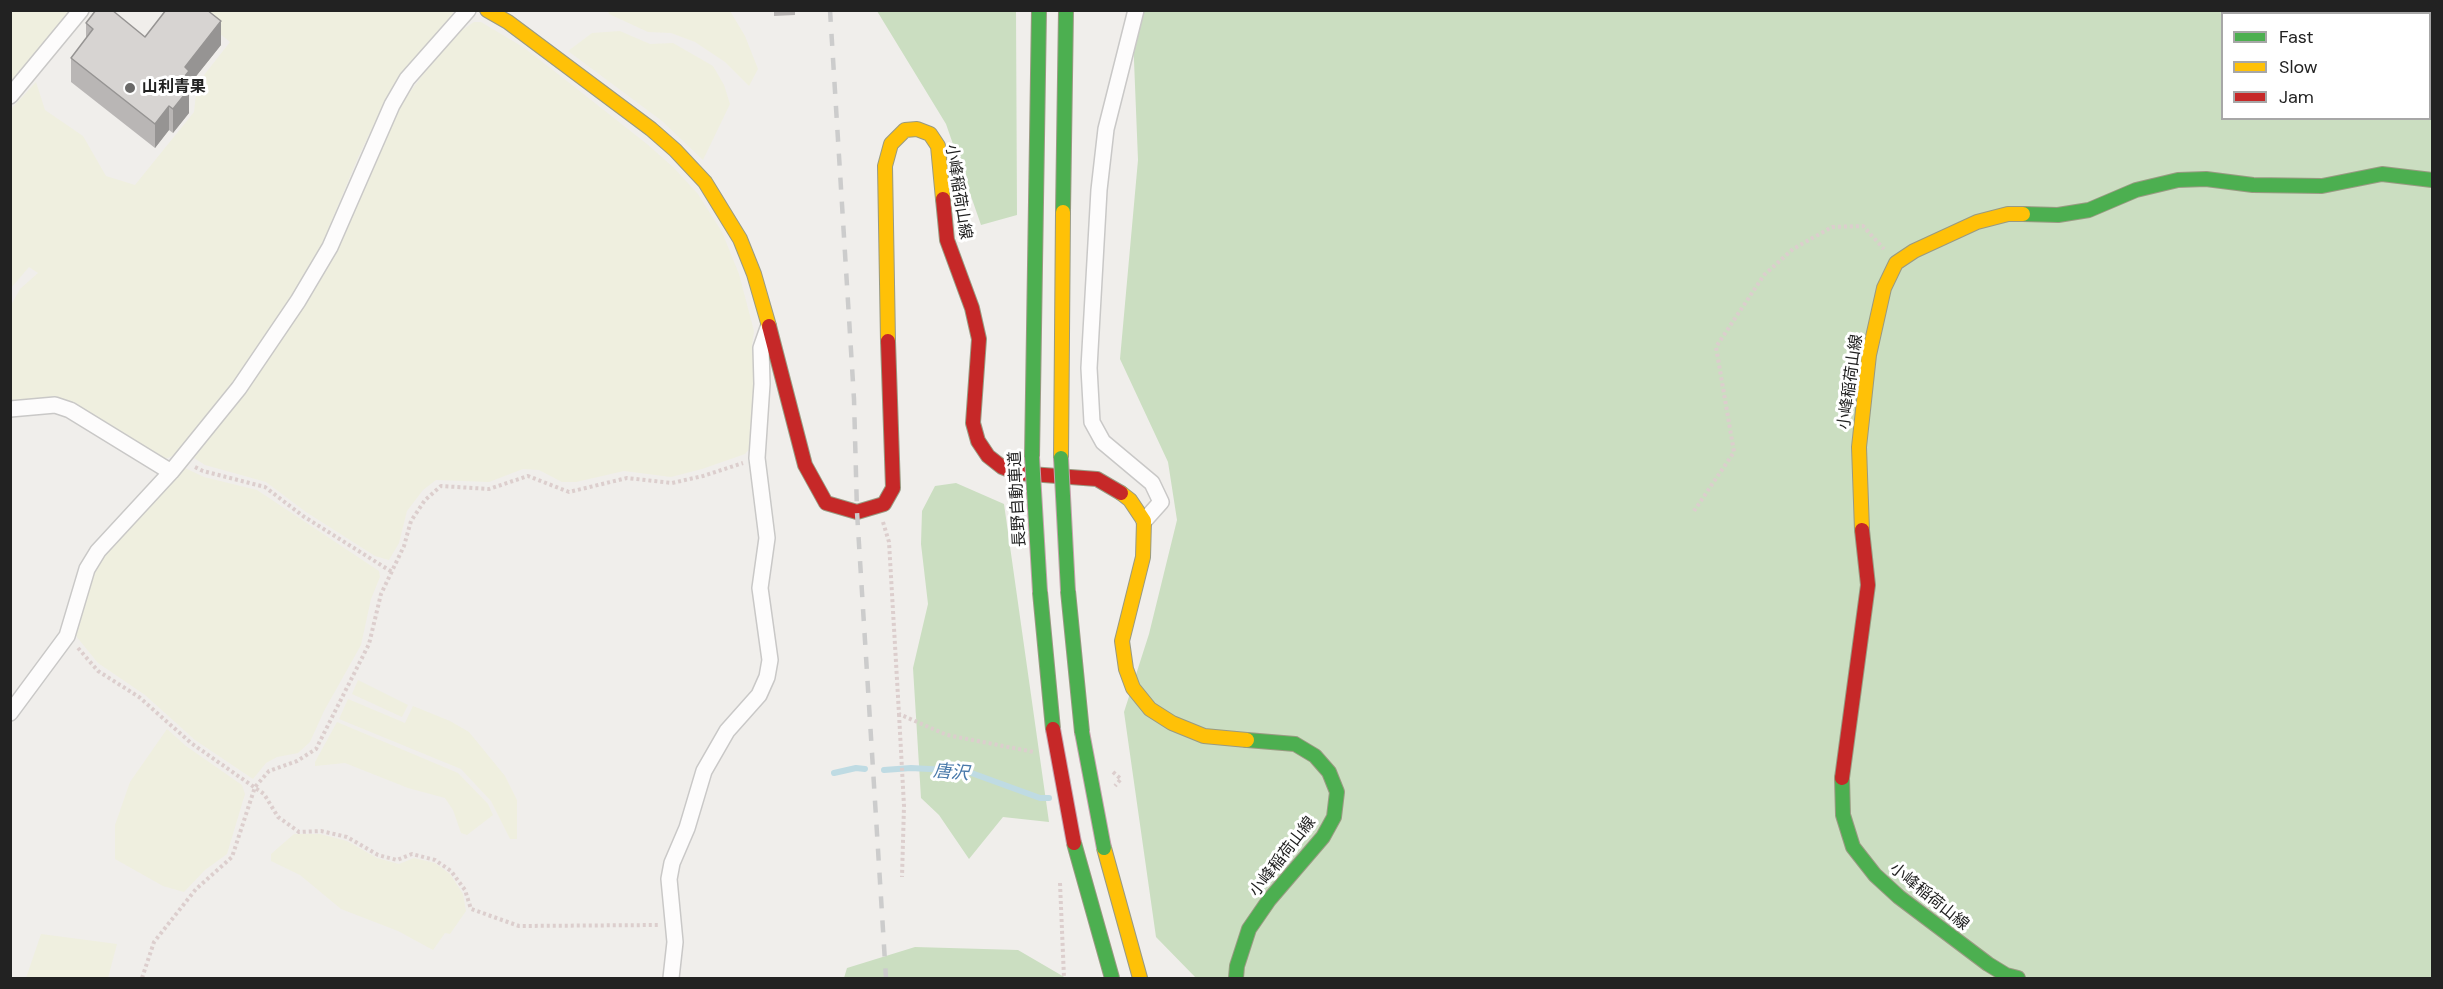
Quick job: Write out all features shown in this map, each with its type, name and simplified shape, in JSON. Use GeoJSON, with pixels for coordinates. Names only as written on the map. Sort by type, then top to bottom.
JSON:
{"type":"FeatureCollection","features":[{"type":"Feature","properties":{"kind":"main road"},"geometry":{"type":"LineString","coordinates":[[487,10],[508,22],[651,129],[675,150],[705,182],[740,239],[754,274],[776,349],[805,465],[826,503],[857,512],[878,506]]}},
{"type":"Feature","properties":{"kind":"main road","name":"長野自動車道"},"geometry":{"type":"LineString","coordinates":[[1039,10],[1032,458],[1040,592],[1053,729],[1074,843],[1112,978]]}},
{"type":"Feature","properties":{"kind":"main road"},"geometry":{"type":"LineString","coordinates":[[1066,10],[1060,358],[1061,458],[1068,591],[1082,732],[1104,849],[1140,978]]}},
{"type":"Feature","properties":{"kind":"main road","name":"小峰稲荷山線"},"geometry":{"type":"LineString","coordinates":[[878,506],[884,504],[893,488],[886,288],[885,166],[891,144],[905,130],[917,129],[930,134],[938,146],[947,240],[972,308],[979,339],[973,423],[978,441],[988,456],[1002,467],[1017,472],[1097,479],[1114,487],[1130,500],[1144,521],[1143,557],[1122,641],[1126,669],[1133,688],[1150,709],[1172,723],[1204,736],[1294,744],[1316,756],[1329,772],[1337,792],[1334,817],[1323,837],[1269,900],[1249,928],[1237,966],[1236,978]]}},
{"type":"Feature","properties":{"kind":"main road"},"geometry":{"type":"LineString","coordinates":[[1896,263],[1914,251],[1977,222],[2008,214],[2058,215],[2089,210],[2136,190],[2178,180],[2206,179],[2253,185],[2322,186],[2382,174],[2433,180]]}},
{"type":"Feature","properties":{"kind":"main road","name":"小峰稲荷山線"},"geometry":{"type":"LineString","coordinates":[[1896,263],[1884,288],[1869,355],[1859,447],[1860,510],[1868,585],[1842,775],[1843,815],[1852,847],[1875,875],[1899,897],[1988,964],[2006,975],[2019,978]]}},
{"type":"Feature","properties":{"kind":"street"},"geometry":{"type":"LineString","coordinates":[[10,96],[81,10]]}},
{"type":"Feature","properties":{"kind":"street"},"geometry":{"type":"LineString","coordinates":[[10,713],[67,636],[87,569],[98,551],[171,472],[239,388],[309,283],[330,247],[392,105],[407,80],[468,10]]}},
{"type":"Feature","properties":{"kind":"street"},"geometry":{"type":"LineString","coordinates":[[1136,10],[1106,129],[1099,190],[1089,368],[1092,422],[1103,442],[1152,483],[1161,502],[1144,521]]}},
{"type":"Feature","properties":{"kind":"street"},"geometry":{"type":"LineString","coordinates":[[671,978],[675,942],[669,879],[672,863],[687,828],[704,771],[727,731],[759,695],[767,677],[770,660],[759,588],[767,538],[757,458],[762,384],[761,348],[768,328]]}},
{"type":"Feature","properties":{"kind":"street"},"geometry":{"type":"LineString","coordinates":[[10,409],[55,405],[70,410],[171,472]]}},
{"type":"Feature","properties":{"kind":"path"},"geometry":{"type":"LineString","coordinates":[[1694,511],[1734,452],[1716,347],[1764,275],[1793,249],[1832,227],[1863,226],[1896,263]]}},
{"type":"Feature","properties":{"kind":"path"},"geometry":{"type":"LineString","coordinates":[[141,978],[154,942],[196,889],[231,857],[255,787],[268,771],[297,761],[316,749],[369,644],[381,594],[404,546],[411,521],[425,500],[441,486],[489,489],[528,476],[569,492],[627,477],[672,483],[704,476],[757,458]]}},
{"type":"Feature","properties":{"kind":"path"},"geometry":{"type":"LineString","coordinates":[[181,459],[203,471],[265,487],[303,516],[392,572]]}},
{"type":"Feature","properties":{"kind":"path"},"geometry":{"type":"LineString","coordinates":[[878,506],[889,542],[903,781],[903,877]]}},
{"type":"Feature","properties":{"kind":"path"},"geometry":{"type":"LineString","coordinates":[[67,636],[98,671],[139,697],[191,743],[255,787],[271,802],[278,818],[299,832],[321,831],[346,837],[378,855],[397,860],[412,854],[435,860],[451,871],[465,890],[471,909],[519,926],[674,924]]}},
{"type":"Feature","properties":{"kind":"path"},"geometry":{"type":"LineString","coordinates":[[898,714],[947,735],[1036,753]]}},
{"type":"Feature","properties":{"kind":"path"},"geometry":{"type":"LineString","coordinates":[[1104,764],[1121,779],[1114,789]]}},
{"type":"Feature","properties":{"kind":"path"},"geometry":{"type":"LineString","coordinates":[[1060,878],[1064,978]]}},
{"type":"Feature","properties":{"kind":"green space"},"geometry":{"type":"Polygon","coordinates":[[[10,11],[70,11],[11,81],[10,11]]]}},
{"type":"Feature","properties":{"kind":"green space"},"geometry":{"type":"Polygon","coordinates":[[[192,11],[453,11],[453,18],[402,74],[390,91],[357,160],[321,247],[286,306],[234,381],[175,455],[165,459],[71,402],[50,397],[11,401],[11,305],[20,289],[38,273],[29,267],[11,288],[11,109],[36,82],[45,110],[83,136],[106,176],[135,185],[194,112],[197,84],[230,42],[192,11]]]}},
{"type":"Feature","properties":{"kind":"green space"},"geometry":{"type":"Polygon","coordinates":[[[608,11],[730,11],[745,36],[758,69],[749,86],[725,62],[695,42],[671,33],[648,32],[609,14],[608,11]]]}},
{"type":"Feature","properties":{"kind":"green space"},"geometry":{"type":"Polygon","coordinates":[[[877,11],[1016,11],[1017,215],[981,225],[946,124],[877,11]]]}},
{"type":"Feature","properties":{"kind":"green space"},"geometry":{"type":"Polygon","coordinates":[[[1132,11],[2432,11],[2432,978],[1196,978],[1156,937],[1124,712],[1149,634],[1177,520],[1168,462],[1120,359],[1138,160],[1132,11]]]}},
{"type":"Feature","properties":{"kind":"green space"},"geometry":{"type":"Polygon","coordinates":[[[474,22],[481,22],[523,47],[647,144],[698,194],[722,232],[739,274],[754,331],[752,346],[755,372],[751,447],[745,454],[671,477],[624,471],[576,482],[562,482],[539,470],[523,469],[489,482],[436,480],[423,490],[407,511],[399,543],[389,560],[375,556],[306,512],[266,482],[205,465],[194,458],[245,393],[306,304],[337,252],[395,112],[433,61],[462,30],[474,22]]]}},
{"type":"Feature","properties":{"kind":"green space"},"geometry":{"type":"Polygon","coordinates":[[[620,31],[650,44],[673,43],[713,66],[724,85],[730,104],[703,160],[662,121],[568,51],[592,33],[620,31]]]}},
{"type":"Feature","properties":{"kind":"green space"},"geometry":{"type":"Polygon","coordinates":[[[185,468],[204,477],[257,490],[379,571],[380,577],[371,599],[361,645],[324,711],[310,742],[298,753],[277,757],[266,763],[253,779],[195,740],[145,695],[98,663],[76,636],[94,573],[105,555],[185,468]]]}},
{"type":"Feature","properties":{"kind":"green space"},"geometry":{"type":"Polygon","coordinates":[[[956,483],[1004,504],[1049,822],[1003,817],[969,859],[939,815],[921,798],[913,668],[928,604],[921,544],[922,511],[935,486],[956,483]]]}},
{"type":"Feature","properties":{"kind":"green space"},"geometry":{"type":"Polygon","coordinates":[[[358,680],[408,705],[402,717],[352,694],[358,680]]]}},
{"type":"Feature","properties":{"kind":"green space"},"geometry":{"type":"Polygon","coordinates":[[[348,699],[405,723],[413,706],[450,721],[469,732],[505,776],[517,800],[517,839],[510,839],[491,801],[461,769],[339,719],[348,699]]]}},
{"type":"Feature","properties":{"kind":"green space"},"geometry":{"type":"Polygon","coordinates":[[[337,722],[458,773],[488,804],[493,815],[467,835],[461,833],[453,810],[445,798],[408,788],[345,763],[315,766],[337,722]]]}},
{"type":"Feature","properties":{"kind":"green space"},"geometry":{"type":"Polygon","coordinates":[[[167,729],[186,746],[242,785],[245,794],[227,854],[205,870],[184,892],[163,886],[115,859],[115,825],[130,782],[167,729]]]}},
{"type":"Feature","properties":{"kind":"green space"},"geometry":{"type":"Polygon","coordinates":[[[294,834],[320,834],[347,841],[377,858],[399,864],[414,858],[435,863],[450,874],[463,894],[466,911],[450,934],[445,933],[433,950],[398,931],[341,909],[300,875],[271,861],[271,854],[294,834]]]}},
{"type":"Feature","properties":{"kind":"green space"},"geometry":{"type":"Polygon","coordinates":[[[41,934],[117,944],[108,978],[26,978],[41,934]]]}},
{"type":"Feature","properties":{"kind":"green space"},"geometry":{"type":"Polygon","coordinates":[[[915,947],[1018,950],[1066,978],[844,978],[847,968],[915,947]]]}},
{"type":"Feature","properties":{"kind":"building"},"geometry":{"type":"Polygon","coordinates":[[[96,10],[112,10],[145,37],[166,10],[207,10],[221,21],[185,67],[189,71],[185,76],[189,79],[184,85],[189,89],[173,109],[169,106],[155,124],[71,58],[93,29],[86,23],[96,10]]]}},
{"type":"Feature","properties":{"kind":"waterway"},"geometry":{"type":"LineString","coordinates":[[834,773],[856,768],[865,769]]}},
{"type":"Feature","properties":{"kind":"waterway","name":"唐沢"},"geometry":{"type":"LineString","coordinates":[[884,770],[911,768],[966,771],[1040,798],[1049,798]]}},
{"type":"Feature","properties":{"kind":"railway"},"geometry":{"type":"LineString","coordinates":[[830,10],[854,399],[857,512],[886,978]]}},
{"type":"Feature","properties":{"kind":"traffic: fast"},"geometry":{"type":"LineString","coordinates":[[1032,457],[1039,10]]}},
{"type":"Feature","properties":{"kind":"traffic: fast"},"geometry":{"type":"LineString","coordinates":[[1063,212],[1066,10]]}},
{"type":"Feature","properties":{"kind":"traffic: fast"},"geometry":{"type":"LineString","coordinates":[[2023,214],[2058,215],[2089,210],[2136,190],[2178,180],[2206,179],[2253,185],[2322,186],[2382,174],[2432,180]]}},
{"type":"Feature","properties":{"kind":"traffic: fast"},"geometry":{"type":"LineString","coordinates":[[1032,457],[1040,592]]}},
{"type":"Feature","properties":{"kind":"traffic: fast"},"geometry":{"type":"LineString","coordinates":[[1061,458],[1068,591]]}},
{"type":"Feature","properties":{"kind":"traffic: fast"},"geometry":{"type":"LineString","coordinates":[[1068,591],[1082,732]]}},
{"type":"Feature","properties":{"kind":"traffic: fast"},"geometry":{"type":"LineString","coordinates":[[1040,592],[1053,729]]}},
{"type":"Feature","properties":{"kind":"traffic: fast"},"geometry":{"type":"LineString","coordinates":[[1082,732],[1104,848]]}},
{"type":"Feature","properties":{"kind":"traffic: fast"},"geometry":{"type":"LineString","coordinates":[[1236,978],[1237,966],[1249,929],[1269,900],[1323,837],[1334,817],[1337,792],[1329,772],[1315,756],[1295,744],[1247,740]]}},
{"type":"Feature","properties":{"kind":"traffic: fast"},"geometry":{"type":"LineString","coordinates":[[1842,778],[1843,815],[1853,847],[1875,875],[1899,897],[1988,964],[2006,975],[2018,978]]}},
{"type":"Feature","properties":{"kind":"traffic: fast"},"geometry":{"type":"LineString","coordinates":[[1074,843],[1112,978]]}},
{"type":"Feature","properties":{"kind":"traffic: slow"},"geometry":{"type":"LineString","coordinates":[[487,10],[508,22],[651,129],[675,150],[705,182],[740,239],[754,274],[769,326]]}},
{"type":"Feature","properties":{"kind":"traffic: slow"},"geometry":{"type":"LineString","coordinates":[[888,341],[885,166],[891,144],[905,130],[917,129],[930,134],[938,146],[943,199]]}},
{"type":"Feature","properties":{"kind":"traffic: slow"},"geometry":{"type":"LineString","coordinates":[[1061,458],[1063,212]]}},
{"type":"Feature","properties":{"kind":"traffic: slow"},"geometry":{"type":"LineString","coordinates":[[1862,530],[1859,447],[1869,355],[1884,288],[1896,263],[1914,251],[1977,222],[2008,214],[2023,214]]}},
{"type":"Feature","properties":{"kind":"traffic: slow"},"geometry":{"type":"LineString","coordinates":[[1121,493],[1130,500],[1144,521],[1143,557],[1122,641],[1126,669],[1133,688],[1150,709],[1172,723],[1204,736],[1247,740]]}},
{"type":"Feature","properties":{"kind":"traffic: slow"},"geometry":{"type":"LineString","coordinates":[[1104,848],[1140,978]]}},
{"type":"Feature","properties":{"kind":"traffic: jam"},"geometry":{"type":"LineString","coordinates":[[943,199],[947,240],[972,308],[979,339],[973,423],[978,441],[988,456],[1002,467],[1017,473],[1097,479],[1121,493]]}},
{"type":"Feature","properties":{"kind":"traffic: jam"},"geometry":{"type":"LineString","coordinates":[[769,326],[805,465],[826,503],[857,512],[884,504],[893,488],[888,341]]}},
{"type":"Feature","properties":{"kind":"traffic: jam"},"geometry":{"type":"LineString","coordinates":[[1842,778],[1868,585],[1862,530]]}},
{"type":"Feature","properties":{"kind":"traffic: jam"},"geometry":{"type":"LineString","coordinates":[[1053,729],[1074,843]]}},
{"type":"Feature","properties":{"kind":"place","name":"山利青果"},"geometry":{"type":"Point","coordinates":[130,88]}}]}
